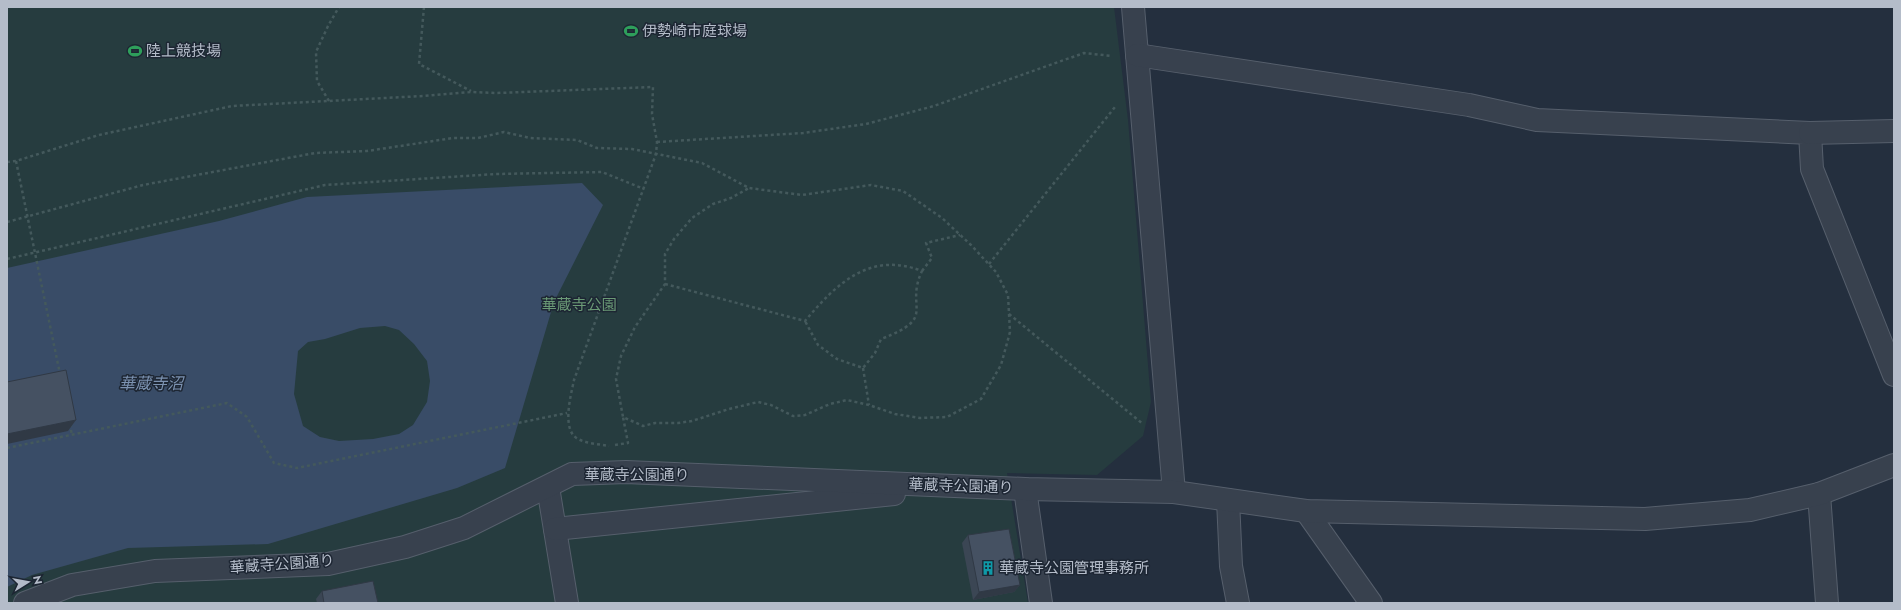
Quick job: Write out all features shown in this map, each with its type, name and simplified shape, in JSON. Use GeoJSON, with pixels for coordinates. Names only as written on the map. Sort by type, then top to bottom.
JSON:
{"type":"FeatureCollection","features":[{"type":"Feature","properties":{"kind":"street"},"geometry":{"type":"LineString","coordinates":[[1133,7],[1174,492]]}},
{"type":"Feature","properties":{"kind":"street"},"geometry":{"type":"LineString","coordinates":[[1137,56],[1469,105],[1537,120],[1810,133],[1894,130]]}},
{"type":"Feature","properties":{"kind":"street"},"geometry":{"type":"LineString","coordinates":[[1810,133],[1812,169],[1894,375]]}},
{"type":"Feature","properties":{"kind":"street","name":"華蔵寺公園通り"},"geometry":{"type":"LineString","coordinates":[[25,603],[72,585],[155,571],[328,564],[405,547],[464,528],[572,474],[634,472],[969,487],[1174,492],[1306,511],[1645,519],[1750,510],[1819,494],[1894,465]]}},
{"type":"Feature","properties":{"kind":"street"},"geometry":{"type":"LineString","coordinates":[[548,487],[568,603]]}},
{"type":"Feature","properties":{"kind":"street"},"geometry":{"type":"LineString","coordinates":[[555,529],[969,487]]}},
{"type":"Feature","properties":{"kind":"street"},"geometry":{"type":"LineString","coordinates":[[1025,489],[1041,603]]}},
{"type":"Feature","properties":{"kind":"street"},"geometry":{"type":"LineString","coordinates":[[1819,494],[1827,603]]}},
{"type":"Feature","properties":{"kind":"street"},"geometry":{"type":"LineString","coordinates":[[1228,500],[1231,566],[1238,603]]}},
{"type":"Feature","properties":{"kind":"street"},"geometry":{"type":"LineString","coordinates":[[1306,511],[1370,603]]}},
{"type":"Feature","properties":{"kind":"path"},"geometry":{"type":"LineString","coordinates":[[329,101],[317,81],[316,52],[339,7]]}},
{"type":"Feature","properties":{"kind":"path"},"geometry":{"type":"LineString","coordinates":[[424,7],[419,64],[472,92]]}},
{"type":"Feature","properties":{"kind":"path"},"geometry":{"type":"LineString","coordinates":[[657,142],[803,133],[866,124],[934,106],[1084,53],[1113,56]]}},
{"type":"Feature","properties":{"kind":"path"},"geometry":{"type":"LineString","coordinates":[[7,162],[16,162],[99,135],[232,106],[472,92],[497,93],[653,87],[652,114],[657,142],[656,154],[574,380],[567,413],[570,428],[576,438],[591,444],[612,446],[628,443],[616,379],[621,356],[635,327],[665,284],[665,254],[674,239],[692,218],[713,204],[731,198],[749,188]]}},
{"type":"Feature","properties":{"kind":"path"},"geometry":{"type":"LineString","coordinates":[[988,264],[1115,107]]}},
{"type":"Feature","properties":{"kind":"path"},"geometry":{"type":"LineString","coordinates":[[7,222],[143,185],[315,153],[367,151],[454,138],[478,138],[504,132],[530,138],[577,140],[597,148],[632,149],[702,163],[749,188],[802,195],[871,185],[903,191],[942,218],[960,234],[996,272],[1008,295],[1010,332],[1001,365],[982,399],[947,417],[920,418],[895,414],[869,405],[847,400],[830,404],[805,415],[793,416],[771,405],[758,402],[729,409],[692,421],[655,423],[643,426],[623,417]]}},
{"type":"Feature","properties":{"kind":"path"},"geometry":{"type":"LineString","coordinates":[[16,162],[60,375]]}},
{"type":"Feature","properties":{"kind":"path"},"geometry":{"type":"LineString","coordinates":[[7,259],[324,185],[496,174],[602,172],[644,189]]}},
{"type":"Feature","properties":{"kind":"path"},"geometry":{"type":"LineString","coordinates":[[869,405],[863,368],[875,353],[881,339],[895,334],[914,322],[918,312],[917,282],[922,271],[932,258],[926,243],[960,234]]}},
{"type":"Feature","properties":{"kind":"path"},"geometry":{"type":"LineString","coordinates":[[805,322],[826,296],[842,283],[865,270],[885,264],[908,266],[922,271]]}},
{"type":"Feature","properties":{"kind":"path"},"geometry":{"type":"LineString","coordinates":[[665,284],[805,322],[818,346],[837,359],[863,368]]}},
{"type":"Feature","properties":{"kind":"path"},"geometry":{"type":"LineString","coordinates":[[1009,314],[1145,426]]}},
{"type":"Feature","properties":{"kind":"path"},"geometry":{"type":"LineString","coordinates":[[7,448],[72,436],[227,403],[247,417],[274,463],[296,468],[567,413]]}},
{"type":"Feature","properties":{"kind":"path"},"geometry":{"type":"LineString","coordinates":[[69,420],[72,436]]}},
{"type":"Feature","properties":{"kind":"path"},"geometry":{"type":"LineString","coordinates":[[610,473],[612,446]]}},
{"type":"Feature","properties":{"kind":"green space","name":"華蔵寺公園"},"geometry":{"type":"Polygon","coordinates":[[[7,7],[1114,7],[1128,120],[1151,402],[1143,436],[1097,475],[1007,473],[1028,603],[7,603],[7,7]]]}},
{"type":"Feature","properties":{"kind":"water","name":"華蔵寺沼"},"geometry":{"type":"Polygon","coordinates":[[[582,183],[603,205],[554,302],[505,468],[457,488],[268,544],[128,548],[32,575],[7,587],[7,268],[219,221],[307,197],[582,183]],[[385,326],[360,328],[325,339],[308,342],[298,351],[294,394],[303,426],[320,437],[339,441],[373,439],[399,434],[413,425],[427,402],[430,381],[427,361],[414,344],[399,330],[385,326]]]}},
{"type":"Feature","properties":{"kind":"building"},"geometry":{"type":"Polygon","coordinates":[[[66,370],[76,420],[7,434],[7,382],[66,370]]]}},
{"type":"Feature","properties":{"kind":"building","name":"華蔵寺公園管理事務所"},"geometry":{"type":"Polygon","coordinates":[[[1009,529],[1020,585],[979,592],[968,535],[1009,529]]]}},
{"type":"Feature","properties":{"kind":"building"},"geometry":{"type":"Polygon","coordinates":[[[373,581],[378,603],[324,603],[322,591],[373,581]]]}},
{"type":"Feature","properties":{"kind":"place","name":"伊勢崎市庭球場"},"geometry":{"type":"Point","coordinates":[631,31]}},
{"type":"Feature","properties":{"kind":"place","name":"陸上競技場"},"geometry":{"type":"Point","coordinates":[135,51]}},
{"type":"Feature","properties":{"kind":"place","name":"華蔵寺公園管理事務所"},"geometry":{"type":"Point","coordinates":[988,568]}}]}
